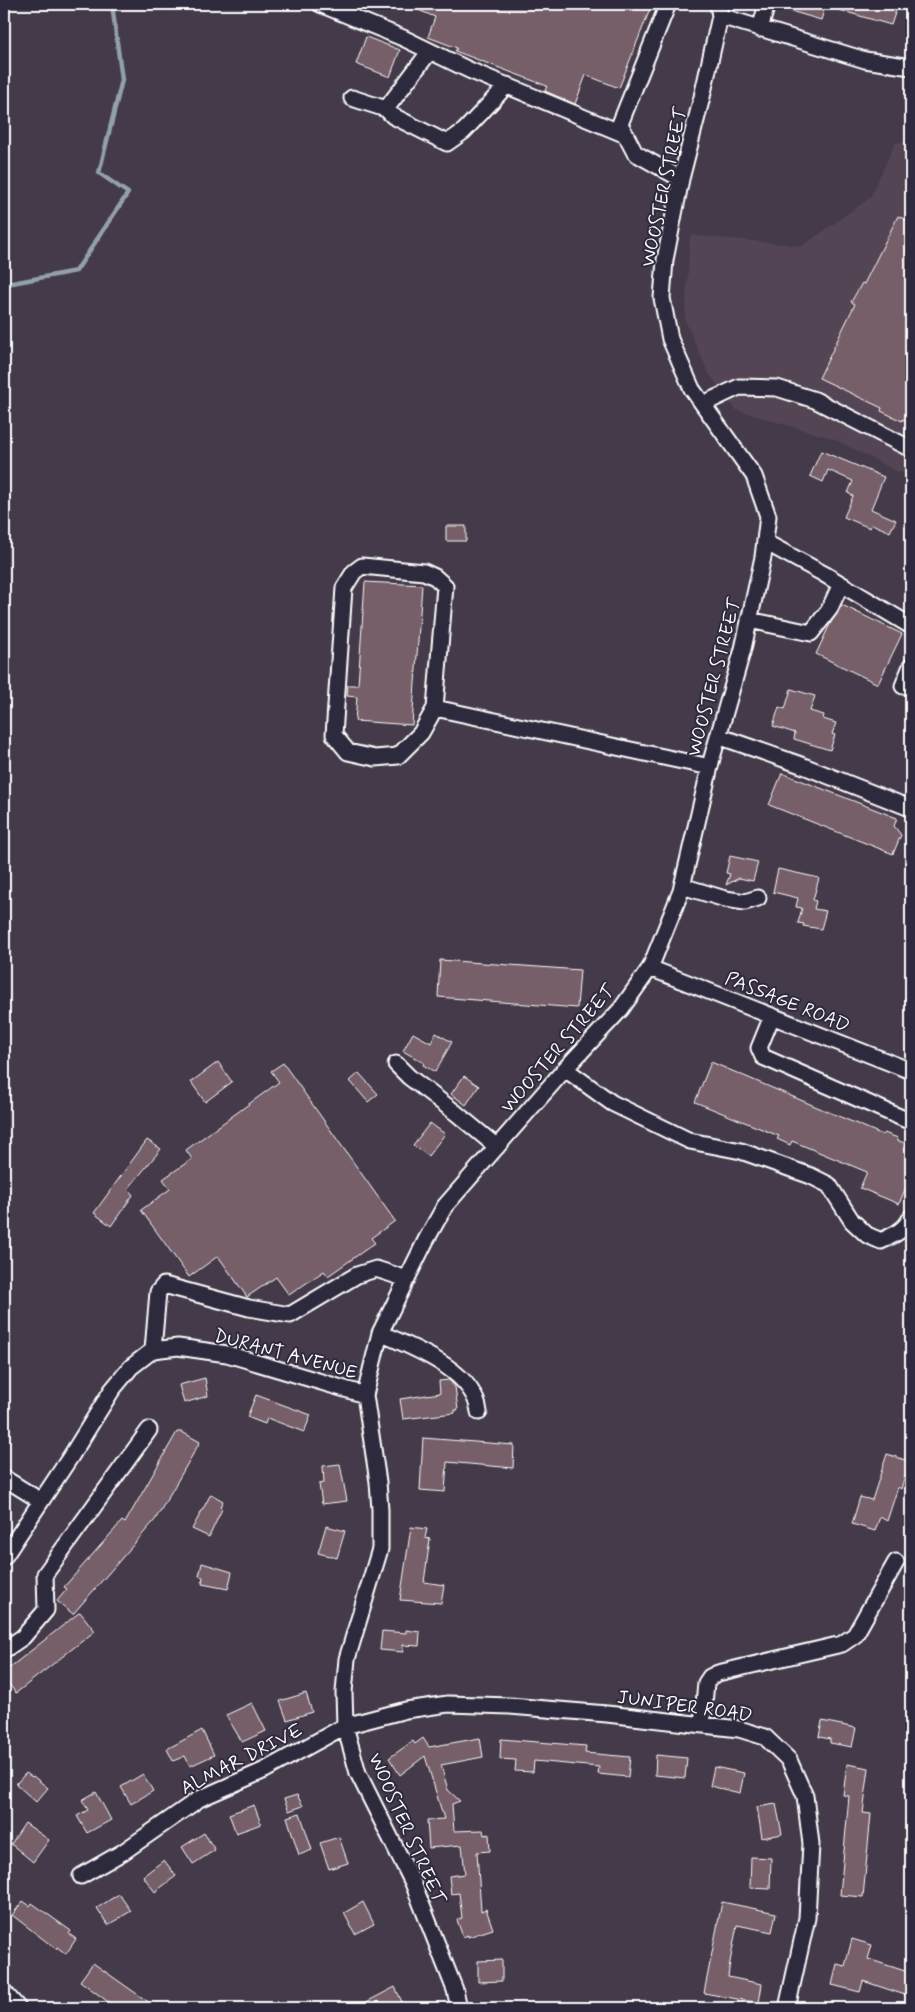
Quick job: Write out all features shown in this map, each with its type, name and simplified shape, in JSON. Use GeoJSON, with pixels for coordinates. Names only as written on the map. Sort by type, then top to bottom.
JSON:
{"type":"FeatureCollection","features":[{"type":"Feature","properties":{"kind":"street"},"geometry":{"type":"LineString","coordinates":[[320,4],[626,135]]}},
{"type":"Feature","properties":{"kind":"street"},"geometry":{"type":"LineString","coordinates":[[668,4],[620,124],[635,153],[681,179]]}},
{"type":"Feature","properties":{"kind":"street"},"geometry":{"type":"LineString","coordinates":[[760,29],[767,4]]}},
{"type":"Feature","properties":{"kind":"street"},"geometry":{"type":"LineString","coordinates":[[719,10],[760,29],[865,60],[911,67]]}},
{"type":"Feature","properties":{"kind":"street","name":"WOOSTER STREET"},"geometry":{"type":"LineString","coordinates":[[459,2008],[455,1990],[413,1883],[358,1773],[345,1726],[344,1692],[347,1659],[380,1549],[378,1482],[365,1395],[380,1333],[445,1206],[565,1069],[621,1009],[650,968],[682,886],[718,736],[743,649],[765,542],[768,516],[754,476],[692,389],[670,340],[662,298],[665,260],[681,179],[702,97],[719,10]]}},
{"type":"Feature","properties":{"kind":"street"},"geometry":{"type":"LineString","coordinates":[[386,109],[430,51]]}},
{"type":"Feature","properties":{"kind":"street"},"geometry":{"type":"LineString","coordinates":[[352,98],[386,109],[393,116],[447,143],[464,131],[507,85]]}},
{"type":"Feature","properties":{"kind":"street"},"geometry":{"type":"LineString","coordinates":[[703,404],[739,387],[777,388],[815,400],[911,449]]}},
{"type":"Feature","properties":{"kind":"street"},"geometry":{"type":"LineString","coordinates":[[765,542],[911,626]]}},
{"type":"Feature","properties":{"kind":"street"},"geometry":{"type":"LineString","coordinates":[[362,566],[424,572],[435,577],[445,586],[435,708],[421,733],[398,756],[374,758],[348,752],[334,735],[344,588],[354,572],[362,566]]}},
{"type":"Feature","properties":{"kind":"street"},"geometry":{"type":"LineString","coordinates":[[749,620],[811,633],[829,610],[840,584]]}},
{"type":"Feature","properties":{"kind":"street"},"geometry":{"type":"LineString","coordinates":[[903,686],[911,666]]}},
{"type":"Feature","properties":{"kind":"street"},"geometry":{"type":"LineString","coordinates":[[435,708],[710,768]]}},
{"type":"Feature","properties":{"kind":"street"},"geometry":{"type":"LineString","coordinates":[[718,736],[801,765],[910,808]]}},
{"type":"Feature","properties":{"kind":"street"},"geometry":{"type":"LineString","coordinates":[[682,886],[725,899],[745,902],[758,898]]}},
{"type":"Feature","properties":{"kind":"street","name":"PASSAGE ROAD"},"geometry":{"type":"LineString","coordinates":[[650,968],[911,1071]]}},
{"type":"Feature","properties":{"kind":"street"},"geometry":{"type":"LineString","coordinates":[[772,1016],[759,1048],[763,1057],[911,1122]]}},
{"type":"Feature","properties":{"kind":"street"},"geometry":{"type":"LineString","coordinates":[[396,1064],[409,1078],[497,1147]]}},
{"type":"Feature","properties":{"kind":"street"},"geometry":{"type":"LineString","coordinates":[[565,1069],[612,1103],[690,1142],[741,1151],[811,1176],[829,1185],[852,1221],[867,1235],[881,1241],[897,1233],[909,1223],[911,1217]]}},
{"type":"Feature","properties":{"kind":"street"},"geometry":{"type":"LineString","coordinates":[[4,1557],[112,1390],[131,1367],[153,1350],[158,1292],[164,1285],[249,1308],[290,1315],[357,1275],[376,1269],[406,1279]]}},
{"type":"Feature","properties":{"kind":"street"},"geometry":{"type":"LineString","coordinates":[[380,1333],[412,1347],[462,1378],[473,1390],[479,1412]]}},
{"type":"Feature","properties":{"kind":"street","name":"DURANT AVENUE"},"geometry":{"type":"LineString","coordinates":[[153,1350],[178,1347],[227,1354],[365,1395]]}},
{"type":"Feature","properties":{"kind":"street"},"geometry":{"type":"LineString","coordinates":[[4,1650],[23,1637],[46,1610],[45,1574],[149,1430]]}},
{"type":"Feature","properties":{"kind":"street"},"geometry":{"type":"LineString","coordinates":[[4,1478],[41,1501]]}},
{"type":"Feature","properties":{"kind":"street"},"geometry":{"type":"LineString","coordinates":[[702,1724],[706,1683],[710,1677],[718,1673],[842,1644],[855,1635],[896,1562]]}},
{"type":"Feature","properties":{"kind":"street","name":"JUNIPER ROAD"},"geometry":{"type":"LineString","coordinates":[[345,1726],[406,1710],[448,1704],[510,1706],[702,1724],[739,1728],[765,1737],[789,1760],[805,1796],[811,1844],[807,1918],[787,2008]]}},
{"type":"Feature","properties":{"kind":"street","name":"ALMAR DRIVE"},"geometry":{"type":"LineString","coordinates":[[81,1876],[123,1852],[199,1799],[265,1770],[345,1726]]}},
{"type":"Feature","properties":{"kind":"street"},"geometry":{"type":"LineString","coordinates":[[4,1992],[18,2008]]}},
{"type":"Feature","properties":{"kind":"shaded area"},"geometry":{"type":"Polygon","coordinates":[[[911,139],[911,474],[898,472],[834,439],[736,410],[709,374],[685,321],[690,235],[802,246],[870,198],[895,143],[911,139]]]}},
{"type":"Feature","properties":{"kind":"building"},"geometry":{"type":"Polygon","coordinates":[[[404,4],[652,4],[619,88],[586,75],[575,104],[545,91],[547,86],[455,51],[457,48],[428,37],[435,17],[404,4]]]}},
{"type":"Feature","properties":{"kind":"building"},"geometry":{"type":"Polygon","coordinates":[[[778,4],[826,4],[821,20],[777,7],[778,4]]]}},
{"type":"Feature","properties":{"kind":"building"},"geometry":{"type":"Polygon","coordinates":[[[829,4],[898,4],[891,25],[829,7],[829,4]]]}},
{"type":"Feature","properties":{"kind":"building"},"geometry":{"type":"Polygon","coordinates":[[[366,37],[400,50],[390,77],[356,64],[366,37]]]}},
{"type":"Feature","properties":{"kind":"building"},"geometry":{"type":"Polygon","coordinates":[[[898,216],[911,222],[911,423],[881,411],[882,408],[819,378],[855,304],[851,302],[862,283],[864,284],[898,216]]]}},
{"type":"Feature","properties":{"kind":"building"},"geometry":{"type":"Polygon","coordinates":[[[821,451],[884,477],[871,509],[896,520],[890,532],[872,524],[870,528],[844,517],[853,496],[848,493],[853,481],[828,470],[823,482],[810,476],[821,451]]]}},
{"type":"Feature","properties":{"kind":"building"},"geometry":{"type":"Polygon","coordinates":[[[446,526],[466,526],[466,541],[446,541],[446,526]]]}},
{"type":"Feature","properties":{"kind":"building"},"geometry":{"type":"Polygon","coordinates":[[[365,582],[422,585],[412,725],[355,721],[357,697],[347,696],[348,685],[358,685],[365,582]]]}},
{"type":"Feature","properties":{"kind":"building"},"geometry":{"type":"Polygon","coordinates":[[[842,605],[902,634],[878,684],[816,654],[830,624],[842,605]]]}},
{"type":"Feature","properties":{"kind":"building"},"geometry":{"type":"Polygon","coordinates":[[[791,689],[815,696],[810,711],[824,715],[823,719],[836,723],[832,734],[835,735],[830,750],[794,739],[795,733],[773,726],[779,707],[785,709],[791,689]]]}},
{"type":"Feature","properties":{"kind":"building"},"geometry":{"type":"Polygon","coordinates":[[[782,773],[897,818],[894,826],[901,835],[893,854],[769,805],[782,773]]]}},
{"type":"Feature","properties":{"kind":"building"},"geometry":{"type":"Polygon","coordinates":[[[730,856],[758,862],[753,881],[739,878],[726,885],[730,874],[726,873],[730,856]]]}},
{"type":"Feature","properties":{"kind":"building"},"geometry":{"type":"Polygon","coordinates":[[[778,869],[819,878],[813,900],[816,901],[814,909],[826,911],[821,929],[803,926],[804,924],[798,923],[802,908],[796,907],[798,898],[773,892],[778,869]]]}},
{"type":"Feature","properties":{"kind":"building"},"geometry":{"type":"Polygon","coordinates":[[[440,960],[580,970],[577,1008],[438,997],[440,960]]]}},
{"type":"Feature","properties":{"kind":"building"},"geometry":{"type":"Polygon","coordinates":[[[413,1033],[431,1043],[436,1033],[452,1042],[435,1072],[403,1051],[413,1033]]]}},
{"type":"Feature","properties":{"kind":"building"},"geometry":{"type":"Polygon","coordinates":[[[218,1062],[232,1082],[205,1102],[191,1082],[218,1062]]]}},
{"type":"Feature","properties":{"kind":"building"},"geometry":{"type":"Polygon","coordinates":[[[711,1062],[883,1135],[884,1133],[898,1138],[897,1140],[911,1146],[911,1175],[899,1204],[860,1188],[867,1172],[792,1141],[790,1145],[777,1139],[779,1136],[695,1102],[711,1062]]]}},
{"type":"Feature","properties":{"kind":"building"},"geometry":{"type":"Polygon","coordinates":[[[283,1063],[395,1221],[371,1238],[375,1243],[328,1276],[324,1271],[289,1295],[276,1277],[247,1297],[218,1256],[189,1277],[141,1210],[170,1189],[163,1179],[192,1159],[186,1150],[279,1082],[271,1071],[283,1063]]]}},
{"type":"Feature","properties":{"kind":"building"},"geometry":{"type":"Polygon","coordinates":[[[359,1073],[378,1094],[368,1102],[350,1081],[359,1073]]]}},
{"type":"Feature","properties":{"kind":"building"},"geometry":{"type":"Polygon","coordinates":[[[464,1076],[479,1086],[466,1105],[451,1094],[464,1076]]]}},
{"type":"Feature","properties":{"kind":"building"},"geometry":{"type":"Polygon","coordinates":[[[430,1123],[445,1134],[428,1156],[413,1145],[430,1123]]]}},
{"type":"Feature","properties":{"kind":"building"},"geometry":{"type":"Polygon","coordinates":[[[147,1140],[161,1149],[128,1189],[133,1195],[111,1226],[94,1213],[147,1140]]]}},
{"type":"Feature","properties":{"kind":"building"},"geometry":{"type":"Polygon","coordinates":[[[205,1378],[208,1396],[184,1403],[179,1385],[205,1378]]]}},
{"type":"Feature","properties":{"kind":"building"},"geometry":{"type":"Polygon","coordinates":[[[449,1380],[455,1387],[458,1410],[455,1410],[455,1413],[403,1419],[400,1399],[440,1393],[439,1381],[449,1380]]]}},
{"type":"Feature","properties":{"kind":"building"},"geometry":{"type":"Polygon","coordinates":[[[256,1395],[311,1415],[304,1432],[267,1418],[265,1424],[247,1417],[256,1395]]]}},
{"type":"Feature","properties":{"kind":"building"},"geometry":{"type":"Polygon","coordinates":[[[177,1432],[182,1432],[200,1442],[155,1520],[73,1614],[57,1601],[67,1589],[64,1587],[122,1521],[125,1523],[177,1432]]]}},
{"type":"Feature","properties":{"kind":"building"},"geometry":{"type":"Polygon","coordinates":[[[423,1438],[514,1445],[513,1468],[447,1462],[445,1492],[420,1490],[423,1438]]]}},
{"type":"Feature","properties":{"kind":"building"},"geometry":{"type":"Polygon","coordinates":[[[887,1454],[911,1462],[911,1478],[905,1476],[901,1489],[898,1487],[887,1521],[880,1517],[875,1531],[852,1524],[860,1497],[872,1500],[887,1454]]]}},
{"type":"Feature","properties":{"kind":"building"},"geometry":{"type":"Polygon","coordinates":[[[340,1464],[347,1501],[322,1504],[319,1484],[324,1483],[323,1466],[340,1464]]]}},
{"type":"Feature","properties":{"kind":"building"},"geometry":{"type":"Polygon","coordinates":[[[211,1494],[223,1501],[220,1507],[222,1509],[209,1537],[192,1529],[211,1494]]]}},
{"type":"Feature","properties":{"kind":"building"},"geometry":{"type":"Polygon","coordinates":[[[326,1526],[345,1531],[337,1558],[318,1553],[326,1526]]]}},
{"type":"Feature","properties":{"kind":"building"},"geometry":{"type":"Polygon","coordinates":[[[411,1527],[427,1529],[425,1538],[430,1539],[424,1582],[444,1585],[441,1603],[400,1600],[411,1527]]]}},
{"type":"Feature","properties":{"kind":"building"},"geometry":{"type":"Polygon","coordinates":[[[202,1563],[232,1572],[228,1589],[202,1584],[203,1577],[199,1576],[202,1563]]]}},
{"type":"Feature","properties":{"kind":"building"},"geometry":{"type":"Polygon","coordinates":[[[80,1612],[95,1631],[16,1693],[4,1678],[4,1672],[80,1612]]]}},
{"type":"Feature","properties":{"kind":"building"},"geometry":{"type":"Polygon","coordinates":[[[406,1630],[420,1632],[419,1646],[403,1645],[403,1652],[380,1650],[382,1631],[406,1633],[406,1630]]]}},
{"type":"Feature","properties":{"kind":"building"},"geometry":{"type":"Polygon","coordinates":[[[306,1693],[312,1712],[287,1720],[280,1701],[306,1693]]]}},
{"type":"Feature","properties":{"kind":"building"},"geometry":{"type":"Polygon","coordinates":[[[252,1703],[266,1731],[242,1742],[226,1715],[252,1703]]]}},
{"type":"Feature","properties":{"kind":"building"},"geometry":{"type":"Polygon","coordinates":[[[822,1721],[856,1728],[852,1747],[830,1743],[830,1739],[819,1737],[822,1721]]]}},
{"type":"Feature","properties":{"kind":"building"},"geometry":{"type":"Polygon","coordinates":[[[202,1730],[214,1755],[190,1766],[185,1756],[173,1761],[167,1749],[202,1730]]]}},
{"type":"Feature","properties":{"kind":"building"},"geometry":{"type":"Polygon","coordinates":[[[423,1738],[429,1747],[480,1738],[483,1757],[441,1765],[448,1790],[460,1801],[452,1804],[454,1831],[483,1830],[484,1835],[489,1834],[490,1851],[477,1852],[481,1911],[486,1909],[493,1929],[468,1937],[468,1935],[463,1937],[457,1920],[462,1918],[459,1893],[451,1894],[449,1876],[465,1874],[462,1845],[429,1848],[427,1820],[444,1819],[425,1756],[400,1775],[389,1758],[413,1741],[415,1744],[423,1738]]]}},
{"type":"Feature","properties":{"kind":"building"},"geometry":{"type":"Polygon","coordinates":[[[501,1739],[586,1746],[585,1753],[630,1757],[628,1777],[598,1774],[599,1767],[534,1761],[533,1772],[515,1771],[516,1760],[500,1759],[501,1739]]]}},
{"type":"Feature","properties":{"kind":"building"},"geometry":{"type":"Polygon","coordinates":[[[656,1755],[687,1758],[685,1778],[655,1775],[656,1755]]]}},
{"type":"Feature","properties":{"kind":"building"},"geometry":{"type":"Polygon","coordinates":[[[847,1764],[869,1768],[863,1813],[871,1814],[863,1897],[840,1895],[849,1796],[843,1795],[847,1764]]]}},
{"type":"Feature","properties":{"kind":"building"},"geometry":{"type":"Polygon","coordinates":[[[714,1767],[744,1773],[740,1793],[710,1786],[714,1767]]]}},
{"type":"Feature","properties":{"kind":"building"},"geometry":{"type":"Polygon","coordinates":[[[26,1773],[48,1788],[36,1802],[16,1784],[26,1773]]]}},
{"type":"Feature","properties":{"kind":"building"},"geometry":{"type":"Polygon","coordinates":[[[143,1774],[153,1791],[131,1804],[121,1787],[143,1774]]]}},
{"type":"Feature","properties":{"kind":"building"},"geometry":{"type":"Polygon","coordinates":[[[96,1792],[111,1820],[87,1833],[77,1816],[88,1810],[82,1800],[96,1792]]]}},
{"type":"Feature","properties":{"kind":"building"},"geometry":{"type":"Polygon","coordinates":[[[297,1795],[303,1806],[289,1811],[284,1799],[297,1795]]]}},
{"type":"Feature","properties":{"kind":"building"},"geometry":{"type":"Polygon","coordinates":[[[776,1804],[782,1834],[762,1838],[757,1807],[776,1804]]]}},
{"type":"Feature","properties":{"kind":"building"},"geometry":{"type":"Polygon","coordinates":[[[254,1805],[261,1824],[236,1833],[229,1814],[254,1805]]]}},
{"type":"Feature","properties":{"kind":"building"},"geometry":{"type":"Polygon","coordinates":[[[300,1813],[312,1850],[299,1855],[287,1817],[300,1813]]]}},
{"type":"Feature","properties":{"kind":"building"},"geometry":{"type":"Polygon","coordinates":[[[25,1823],[49,1840],[33,1862],[11,1844],[25,1823]]]}},
{"type":"Feature","properties":{"kind":"building"},"geometry":{"type":"Polygon","coordinates":[[[204,1833],[215,1850],[193,1864],[182,1847],[204,1833]]]}},
{"type":"Feature","properties":{"kind":"building"},"geometry":{"type":"Polygon","coordinates":[[[339,1837],[348,1863],[329,1869],[320,1843],[339,1837]]]}},
{"type":"Feature","properties":{"kind":"building"},"geometry":{"type":"Polygon","coordinates":[[[751,1857],[771,1858],[770,1889],[750,1888],[751,1857]]]}},
{"type":"Feature","properties":{"kind":"building"},"geometry":{"type":"Polygon","coordinates":[[[164,1860],[176,1876],[155,1892],[143,1876],[164,1860]]]}},
{"type":"Feature","properties":{"kind":"building"},"geometry":{"type":"Polygon","coordinates":[[[119,1894],[131,1911],[108,1925],[97,1908],[119,1894]]]}},
{"type":"Feature","properties":{"kind":"building"},"geometry":{"type":"Polygon","coordinates":[[[23,1901],[30,1906],[32,1903],[71,1931],[69,1934],[76,1939],[66,1954],[57,1947],[56,1949],[12,1915],[23,1901]]]}},
{"type":"Feature","properties":{"kind":"building"},"geometry":{"type":"Polygon","coordinates":[[[363,1902],[374,1924],[355,1934],[344,1913],[363,1902]]]}},
{"type":"Feature","properties":{"kind":"building"},"geometry":{"type":"Polygon","coordinates":[[[722,1902],[776,1913],[772,1932],[737,1925],[730,1962],[728,1977],[762,1984],[759,2003],[704,1993],[722,1902]]]}},
{"type":"Feature","properties":{"kind":"building"},"geometry":{"type":"Polygon","coordinates":[[[852,1939],[872,1945],[868,1959],[911,1973],[911,1986],[908,1996],[863,1981],[860,1992],[832,1985],[837,1964],[845,1966],[852,1939]]]}},
{"type":"Feature","properties":{"kind":"building"},"geometry":{"type":"Polygon","coordinates":[[[502,1960],[502,1981],[478,1982],[478,1961],[502,1960]]]}},
{"type":"Feature","properties":{"kind":"building"},"geometry":{"type":"Polygon","coordinates":[[[93,1963],[157,2008],[119,2008],[107,2001],[80,1981],[93,1963]]]}},
{"type":"Feature","properties":{"kind":"building"},"geometry":{"type":"Polygon","coordinates":[[[395,1987],[402,2002],[389,2008],[355,2008],[395,1987]]]}},
{"type":"Feature","properties":{"kind":"waterway"},"geometry":{"type":"LineString","coordinates":[[4,283],[76,271],[128,193],[99,173],[122,80],[112,4]]}}]}
